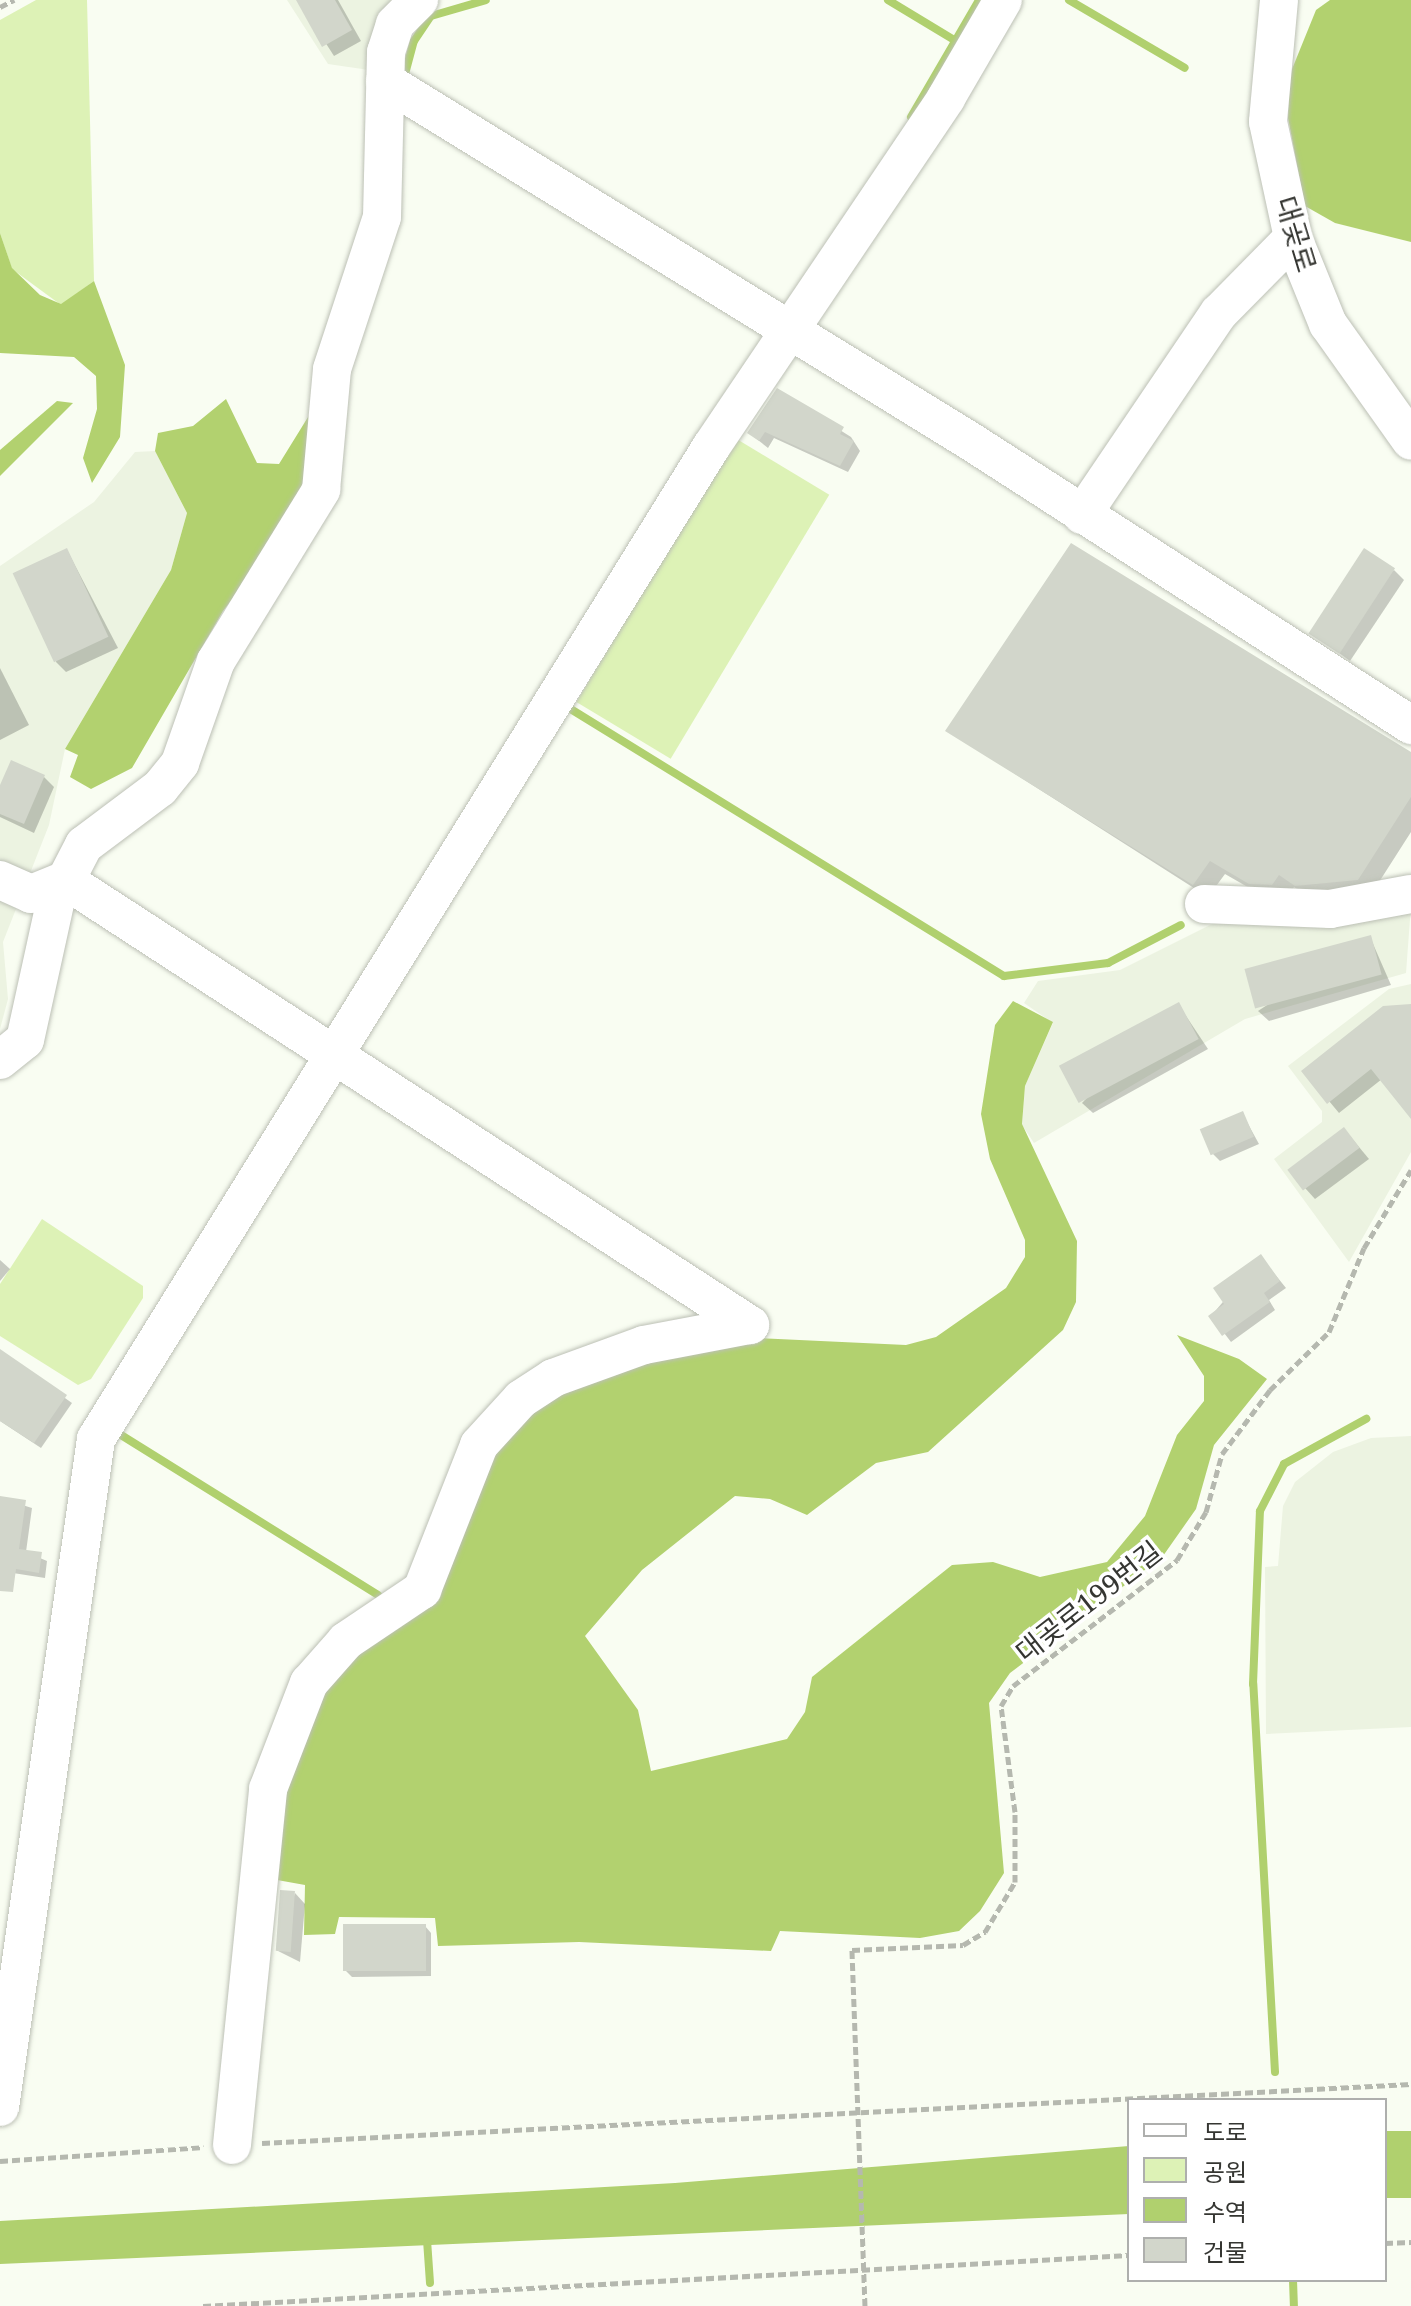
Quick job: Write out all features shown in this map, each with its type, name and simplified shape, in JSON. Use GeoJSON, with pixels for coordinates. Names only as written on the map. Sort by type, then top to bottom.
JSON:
{"type":"FeatureCollection","features":[{"type":"Feature","properties":{"kind":"street"},"geometry":{"type":"LineString","coordinates":[[0,1060],[25,1040],[65,880],[84,845],[160,788],[180,763],[216,661],[321,490],[332,369],[382,217],[389,150],[385,81],[395,24],[419,0]]}},
{"type":"Feature","properties":{"kind":"street"},"geometry":{"type":"LineString","coordinates":[[0,2107],[96,1439],[711,447],[790,333],[1003,0]]}},
{"type":"Feature","properties":{"kind":"street","name":"대곶로"},"geometry":{"type":"LineString","coordinates":[[1279,0],[1268,122],[1293,238],[1328,324],[1411,441]]}},
{"type":"Feature","properties":{"kind":"street"},"geometry":{"type":"LineString","coordinates":[[385,81],[1082,515],[1411,725]]}},
{"type":"Feature","properties":{"kind":"street"},"geometry":{"type":"LineString","coordinates":[[1082,515],[1219,313],[1293,238]]}},
{"type":"Feature","properties":{"kind":"street"},"geometry":{"type":"LineString","coordinates":[[0,880],[31,894],[65,880]]}},
{"type":"Feature","properties":{"kind":"street"},"geometry":{"type":"LineString","coordinates":[[65,880],[750,1325],[644,1345],[553,1378],[521,1399],[479,1445],[422,1590],[346,1641],[309,1683],[268,1789],[232,2145]]}},
{"type":"Feature","properties":{"kind":"street"},"geometry":{"type":"LineString","coordinates":[[1204,904],[1330,909],[1411,894]]}},
{"type":"Feature","properties":{"kind":"path"},"geometry":{"type":"LineString","coordinates":[[0,7],[14,0]]}},
{"type":"Feature","properties":{"kind":"path","name":"대곶로199번길"},"geometry":{"type":"LineString","coordinates":[[860,2114],[852,1950],[963,1945],[985,1932],[1015,1882],[1015,1812],[1001,1706],[1013,1686],[1177,1560],[1206,1512],[1222,1454],[1270,1390],[1329,1332],[1364,1248],[1411,1170]]}},
{"type":"Feature","properties":{"kind":"path"},"geometry":{"type":"LineString","coordinates":[[1154,2098],[1411,2084]]}},
{"type":"Feature","properties":{"kind":"path"},"geometry":{"type":"LineString","coordinates":[[0,2161],[232,2145],[1127,2099]]}},
{"type":"Feature","properties":{"kind":"path"},"geometry":{"type":"LineString","coordinates":[[860,2114],[865,2306]]}},
{"type":"Feature","properties":{"kind":"path"},"geometry":{"type":"LineString","coordinates":[[1387,2243],[1411,2242]]}},
{"type":"Feature","properties":{"kind":"path"},"geometry":{"type":"LineString","coordinates":[[203,2306],[1127,2255]]}},
{"type":"Feature","properties":{"kind":"shaded area"},"geometry":{"type":"Polygon","coordinates":[[[287,0],[395,0],[369,70],[328,64],[287,0]]]}},
{"type":"Feature","properties":{"kind":"shaded area"},"geometry":{"type":"Polygon","coordinates":[[[1330,0],[1411,0],[1411,242],[1335,223],[1305,206],[1288,118],[1290,74],[1316,10],[1330,0]]]}},
{"type":"Feature","properties":{"kind":"shaded area"},"geometry":{"type":"Polygon","coordinates":[[[0,233],[12,268],[40,295],[61,304],[94,281],[125,365],[120,437],[92,483],[83,458],[97,409],[96,376],[74,357],[0,353],[0,233]]]}},
{"type":"Feature","properties":{"kind":"shaded area"},"geometry":{"type":"Polygon","coordinates":[[[226,399],[257,463],[279,464],[313,409],[318,450],[294,518],[223,611],[132,768],[91,789],[70,777],[78,755],[65,749],[171,570],[187,513],[155,451],[158,433],[193,426],[226,399]]]}},
{"type":"Feature","properties":{"kind":"shaded area"},"geometry":{"type":"Polygon","coordinates":[[[57,401],[73,403],[0,476],[0,450],[57,401]]]}},
{"type":"Feature","properties":{"kind":"shaded area"},"geometry":{"type":"Polygon","coordinates":[[[155,451],[187,513],[171,570],[65,749],[49,825],[3,942],[8,999],[0,1029],[0,566],[94,502],[135,452],[155,451]]]}},
{"type":"Feature","properties":{"kind":"shaded area"},"geometry":{"type":"Polygon","coordinates":[[[1411,906],[1406,973],[1245,1019],[1034,1143],[1022,1125],[1025,1086],[1053,1023],[1024,1003],[1038,981],[1120,970],[1218,921],[1411,906]]]}},
{"type":"Feature","properties":{"kind":"shaded area"},"geometry":{"type":"Polygon","coordinates":[[[1411,984],[1411,1152],[1349,1262],[1274,1159],[1322,1122],[1322,1111],[1288,1066],[1389,989],[1411,984]]]}},
{"type":"Feature","properties":{"kind":"shaded area"},"geometry":{"type":"Polygon","coordinates":[[[1013,1001],[1053,1022],[1025,1086],[1022,1124],[1077,1241],[1076,1302],[1063,1330],[928,1452],[876,1463],[807,1515],[770,1499],[735,1496],[642,1570],[585,1636],[638,1710],[651,1771],[787,1739],[805,1712],[812,1677],[952,1565],[993,1562],[1040,1577],[1107,1562],[1145,1516],[1177,1435],[1204,1401],[1204,1376],[1177,1335],[1239,1359],[1267,1379],[1214,1445],[1196,1509],[1163,1556],[1010,1673],[989,1703],[1004,1873],[980,1911],[959,1931],[920,1938],[780,1931],[771,1951],[579,1942],[438,1946],[435,1918],[339,1917],[335,1934],[304,1935],[305,1885],[266,1878],[277,1790],[341,1660],[428,1601],[492,1443],[570,1380],[755,1338],[906,1345],[936,1337],[1006,1288],[1025,1257],[1025,1240],[990,1159],[981,1114],[995,1025],[1013,1001]]]}},
{"type":"Feature","properties":{"kind":"shaded area"},"geometry":{"type":"Polygon","coordinates":[[[1411,1436],[1411,1727],[1266,1734],[1265,1567],[1278,1566],[1283,1506],[1295,1482],[1333,1452],[1371,1438],[1411,1436]]]}},
{"type":"Feature","properties":{"kind":"green space"},"geometry":{"type":"Polygon","coordinates":[[[36,0],[87,0],[94,281],[61,305],[12,269],[0,233],[0,20],[36,0]]]}},
{"type":"Feature","properties":{"kind":"green space"},"geometry":{"type":"Polygon","coordinates":[[[735,438],[829,495],[671,759],[576,702],[735,438]]]}},
{"type":"Feature","properties":{"kind":"green space"},"geometry":{"type":"Polygon","coordinates":[[[42,1219],[143,1286],[143,1298],[91,1379],[78,1385],[0,1336],[0,1284],[42,1219]]]}},
{"type":"Feature","properties":{"kind":"water"},"geometry":{"type":"Polygon","coordinates":[[[1387,2131],[1411,2131],[1411,2198],[1387,2198],[1387,2131]]]}},
{"type":"Feature","properties":{"kind":"water"},"geometry":{"type":"Polygon","coordinates":[[[1127,2146],[1127,2214],[0,2264],[0,2221],[675,2183],[1127,2146]]]}},
{"type":"Feature","properties":{"kind":"building"},"geometry":{"type":"Polygon","coordinates":[[[296,0],[335,0],[352,30],[322,47],[296,0]]]}},
{"type":"Feature","properties":{"kind":"building"},"geometry":{"type":"Polygon","coordinates":[[[777,388],[844,427],[840,434],[854,441],[840,466],[765,432],[759,441],[747,433],[777,388]]]}},
{"type":"Feature","properties":{"kind":"building"},"geometry":{"type":"Polygon","coordinates":[[[1071,543],[1411,752],[1411,797],[1358,880],[1295,886],[1279,875],[1272,885],[1249,884],[1210,861],[1193,885],[945,731],[1071,543]]]}},
{"type":"Feature","properties":{"kind":"building"},"geometry":{"type":"Polygon","coordinates":[[[67,548],[108,637],[54,662],[13,573],[67,548]]]}},
{"type":"Feature","properties":{"kind":"building"},"geometry":{"type":"Polygon","coordinates":[[[1364,548],[1395,568],[1339,654],[1308,634],[1364,548]]]}},
{"type":"Feature","properties":{"kind":"building"},"geometry":{"type":"Polygon","coordinates":[[[11,760],[45,775],[24,824],[0,814],[0,785],[11,760]]]}},
{"type":"Feature","properties":{"kind":"building"},"geometry":{"type":"Polygon","coordinates":[[[1371,935],[1382,975],[1255,1009],[1244,969],[1371,935]]]}},
{"type":"Feature","properties":{"kind":"building"},"geometry":{"type":"Polygon","coordinates":[[[1179,1002],[1199,1039],[1079,1103],[1059,1066],[1179,1002]]]}},
{"type":"Feature","properties":{"kind":"building"},"geometry":{"type":"Polygon","coordinates":[[[1411,1004],[1411,1119],[1371,1069],[1327,1104],[1301,1071],[1383,1006],[1411,1004]]]}},
{"type":"Feature","properties":{"kind":"building"},"geometry":{"type":"Polygon","coordinates":[[[1243,1111],[1254,1137],[1211,1155],[1200,1129],[1243,1111]]]}},
{"type":"Feature","properties":{"kind":"building"},"geometry":{"type":"Polygon","coordinates":[[[1344,1127],[1360,1148],[1303,1190],[1287,1170],[1344,1127]]]}},
{"type":"Feature","properties":{"kind":"building"},"geometry":{"type":"Polygon","coordinates":[[[1261,1254],[1280,1281],[1264,1293],[1270,1302],[1222,1336],[1208,1316],[1224,1304],[1213,1288],[1261,1254]]]}},
{"type":"Feature","properties":{"kind":"building"},"geometry":{"type":"Polygon","coordinates":[[[0,1349],[67,1395],[34,1443],[0,1421],[0,1349]]]}},
{"type":"Feature","properties":{"kind":"building"},"geometry":{"type":"Polygon","coordinates":[[[0,1496],[26,1500],[19,1549],[42,1552],[39,1573],[16,1569],[13,1592],[0,1591],[0,1496]]]}},
{"type":"Feature","properties":{"kind":"building"},"geometry":{"type":"Polygon","coordinates":[[[280,1890],[295,1891],[291,1952],[276,1951],[280,1890]]]}},
{"type":"Feature","properties":{"kind":"building"},"geometry":{"type":"Polygon","coordinates":[[[343,1924],[426,1924],[426,1971],[343,1971],[343,1924]]]}},
{"type":"Feature","properties":{"kind":"waterway"},"geometry":{"type":"LineString","coordinates":[[405,74],[414,41],[431,16],[486,0]]}},
{"type":"Feature","properties":{"kind":"waterway"},"geometry":{"type":"LineString","coordinates":[[888,0],[956,41]]}},
{"type":"Feature","properties":{"kind":"waterway"},"geometry":{"type":"LineString","coordinates":[[911,117],[979,0]]}},
{"type":"Feature","properties":{"kind":"waterway"},"geometry":{"type":"LineString","coordinates":[[1069,0],[1185,68]]}},
{"type":"Feature","properties":{"kind":"waterway"},"geometry":{"type":"LineString","coordinates":[[569,708],[1004,976],[1108,963],[1181,925]]}},
{"type":"Feature","properties":{"kind":"waterway"},"geometry":{"type":"LineString","coordinates":[[1275,2072],[1253,1684],[1260,1511],[1284,1464],[1366,1419]]}},
{"type":"Feature","properties":{"kind":"waterway"},"geometry":{"type":"LineString","coordinates":[[113,1430],[378,1595]]}},
{"type":"Feature","properties":{"kind":"waterway"},"geometry":{"type":"LineString","coordinates":[[427,2240],[430,2283]]}},
{"type":"Feature","properties":{"kind":"waterway"},"geometry":{"type":"LineString","coordinates":[[1293,2282],[1294,2306]]}}]}
